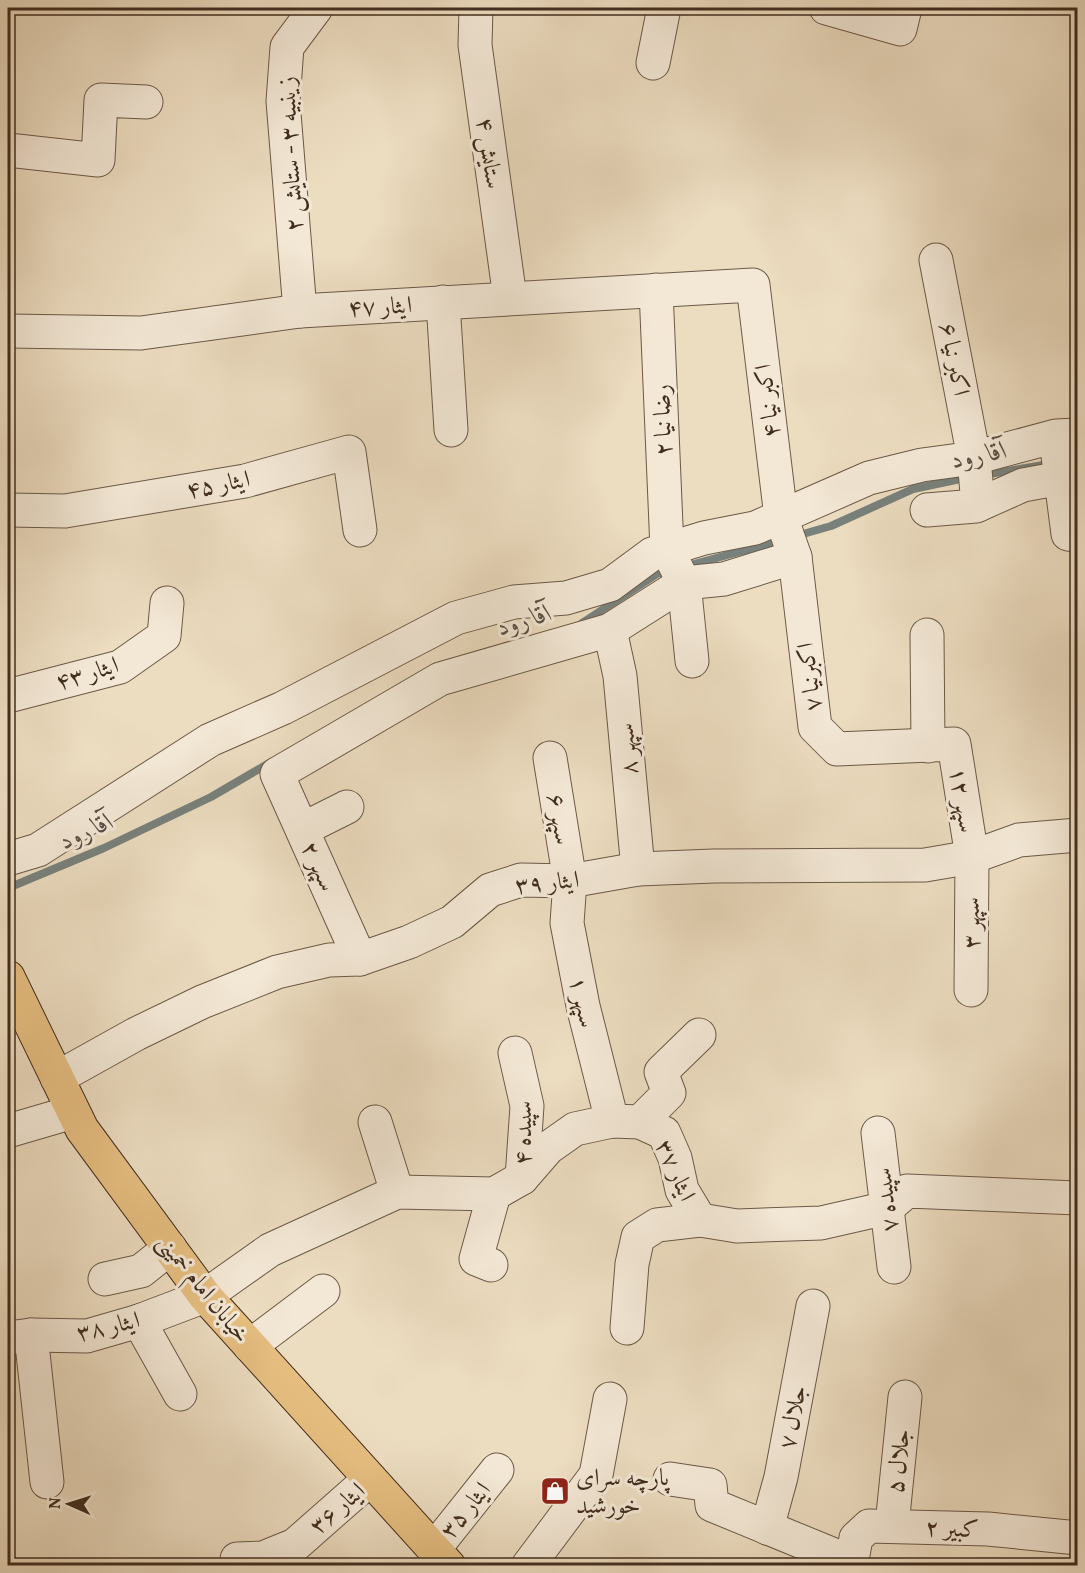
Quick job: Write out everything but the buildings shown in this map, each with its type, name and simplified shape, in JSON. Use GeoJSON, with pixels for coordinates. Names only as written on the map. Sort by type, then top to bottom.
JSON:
{"type":"FeatureCollection","features":[{"type":"Feature","properties":{"kind":"main road","name":"خیابان امام خمینی"},"geometry":{"type":"LineString","coordinates":[[10,987],[82,1129],[205,1296],[441,1557]]}},
{"type":"Feature","properties":{"kind":"street","name":"زینبیه ۳ - ستایش ۲"},"geometry":{"type":"LineString","coordinates":[[300,311],[283,101],[287,47],[316,8]]}},
{"type":"Feature","properties":{"kind":"street","name":"ستایش ۴"},"geometry":{"type":"LineString","coordinates":[[476,8],[475,45],[510,298]]}},
{"type":"Feature","properties":{"kind":"street"},"geometry":{"type":"LineString","coordinates":[[653,63],[664,8]]}},
{"type":"Feature","properties":{"kind":"street"},"geometry":{"type":"LineString","coordinates":[[826,8],[903,18]]}},
{"type":"Feature","properties":{"kind":"street"},"geometry":{"type":"LineString","coordinates":[[8,150],[98,160],[101,100],[146,102]]}},
{"type":"Feature","properties":{"kind":"street","name":"اکبر نیا ۶"},"geometry":{"type":"LineString","coordinates":[[936,260],[974,458],[978,506]]}},
{"type":"Feature","properties":{"kind":"street","name":"ایثار ۴۷"},"geometry":{"type":"LineString","coordinates":[[8,332],[141,333],[300,311],[753,285]]}},
{"type":"Feature","properties":{"kind":"street","name":"اکبر نیا ۴"},"geometry":{"type":"LineString","coordinates":[[753,285],[781,517]]}},
{"type":"Feature","properties":{"kind":"street","name":"رضا نیا ۲"},"geometry":{"type":"LineString","coordinates":[[656,290],[667,549]]}},
{"type":"Feature","properties":{"kind":"street"},"geometry":{"type":"LineString","coordinates":[[443,302],[451,430]]}},
{"type":"Feature","properties":{"kind":"street"},"geometry":{"type":"LineString","coordinates":[[8,859],[38,850],[210,740],[283,708],[456,618],[514,602],[566,598],[610,585],[652,554],[755,528],[869,478],[922,465],[974,458],[1067,436],[1068,534],[1077,535]]}},
{"type":"Feature","properties":{"kind":"street","name":"ایثار ۴۵"},"geometry":{"type":"LineString","coordinates":[[8,510],[65,511],[234,483],[349,452],[360,530]]}},
{"type":"Feature","properties":{"kind":"street"},"geometry":{"type":"LineString","coordinates":[[927,510],[978,506],[1023,485],[1068,476]]}},
{"type":"Feature","properties":{"kind":"street","name":"اکبرنیا ۷"},"geometry":{"type":"LineString","coordinates":[[781,517],[795,557],[815,727],[837,749],[941,745]]}},
{"type":"Feature","properties":{"kind":"street"},"geometry":{"type":"LineString","coordinates":[[667,549],[684,583],[692,661]]}},
{"type":"Feature","properties":{"kind":"street"},"geometry":{"type":"LineString","coordinates":[[610,630],[684,583],[724,579],[795,557]]}},
{"type":"Feature","properties":{"kind":"street","name":"ایثار ۴۳"},"geometry":{"type":"LineString","coordinates":[[8,696],[120,667],[164,636],[167,603]]}},
{"type":"Feature","properties":{"kind":"street","name":"سپهر ۲"},"geometry":{"type":"LineString","coordinates":[[360,959],[277,774],[440,679],[610,630]]}},
{"type":"Feature","properties":{"kind":"street","name":"سپهر ۸"},"geometry":{"type":"LineString","coordinates":[[610,630],[620,676],[638,869]]}},
{"type":"Feature","properties":{"kind":"street","name":"سپهر ۱۲"},"geometry":{"type":"LineString","coordinates":[[927,635],[941,745],[972,857]]}},
{"type":"Feature","properties":{"kind":"street","name":"سپهر ۶"},"geometry":{"type":"LineString","coordinates":[[550,758],[570,881]]}},
{"type":"Feature","properties":{"kind":"street"},"geometry":{"type":"LineString","coordinates":[[303,829],[346,807]]}},
{"type":"Feature","properties":{"kind":"street","name":"ایثار ۳۹"},"geometry":{"type":"LineString","coordinates":[[57,1078],[136,1034],[202,1002],[277,972],[329,960],[360,959],[409,942],[452,922],[490,890],[521,880],[570,881],[638,869],[714,866],[925,865],[972,857],[1019,840],[1077,835]]}},
{"type":"Feature","properties":{"kind":"street","name":"سپهر ۳"},"geometry":{"type":"LineString","coordinates":[[971,990],[972,857]]}},
{"type":"Feature","properties":{"kind":"street","name":"سپهر ۱"},"geometry":{"type":"LineString","coordinates":[[570,881],[567,923],[583,1006],[626,1121]]}},
{"type":"Feature","properties":{"kind":"street"},"geometry":{"type":"LineString","coordinates":[[205,1296],[270,1250],[398,1192],[494,1194],[522,1178],[548,1148],[575,1128],[626,1121],[669,1094],[661,1072],[699,1035]]}},
{"type":"Feature","properties":{"kind":"street","name":"سپیده ۴"},"geometry":{"type":"LineString","coordinates":[[514,1053],[527,1106],[522,1178]]}},
{"type":"Feature","properties":{"kind":"street"},"geometry":{"type":"LineString","coordinates":[[8,1131],[73,1112]]}},
{"type":"Feature","properties":{"kind":"street","name":"ایثار ۳۷"},"geometry":{"type":"LineString","coordinates":[[626,1121],[664,1133],[675,1158],[682,1190],[700,1220],[737,1226],[821,1223],[887,1208],[907,1191],[1077,1198]]}},
{"type":"Feature","properties":{"kind":"street"},"geometry":{"type":"LineString","coordinates":[[375,1122],[398,1192]]}},
{"type":"Feature","properties":{"kind":"street","name":"سپیده ۷"},"geometry":{"type":"LineString","coordinates":[[878,1133],[894,1267]]}},
{"type":"Feature","properties":{"kind":"street"},"geometry":{"type":"LineString","coordinates":[[491,1265],[476,1259],[494,1194]]}},
{"type":"Feature","properties":{"kind":"street"},"geometry":{"type":"LineString","coordinates":[[627,1328],[632,1264],[638,1237],[657,1225],[700,1220]]}},
{"type":"Feature","properties":{"kind":"street"},"geometry":{"type":"LineString","coordinates":[[105,1279],[141,1271],[170,1248]]}},
{"type":"Feature","properties":{"kind":"street"},"geometry":{"type":"LineString","coordinates":[[250,1346],[323,1291]]}},
{"type":"Feature","properties":{"kind":"street","name":"ایثار ۳۸"},"geometry":{"type":"LineString","coordinates":[[19,1337],[87,1336],[139,1321],[205,1296]]}},
{"type":"Feature","properties":{"kind":"street","name":"جلال ۷"},"geometry":{"type":"LineString","coordinates":[[766,1528],[781,1477],[813,1306]]}},
{"type":"Feature","properties":{"kind":"street"},"geometry":{"type":"LineString","coordinates":[[139,1321],[180,1394]]}},
{"type":"Feature","properties":{"kind":"street"},"geometry":{"type":"LineString","coordinates":[[19,1337],[47,1482]]}},
{"type":"Feature","properties":{"kind":"street","name":"جلال ۵"},"geometry":{"type":"LineString","coordinates":[[892,1525],[905,1397]]}},
{"type":"Feature","properties":{"kind":"street"},"geometry":{"type":"LineString","coordinates":[[528,1566],[596,1475],[610,1400]]}},
{"type":"Feature","properties":{"kind":"street","name":"ایثار ۳۵"},"geometry":{"type":"LineString","coordinates":[[441,1557],[497,1470]]}},
{"type":"Feature","properties":{"kind":"street","name":"ایثار ۳۶"},"geometry":{"type":"LineString","coordinates":[[237,1559],[263,1558],[295,1545],[370,1479]]}},
{"type":"Feature","properties":{"kind":"street"},"geometry":{"type":"LineString","coordinates":[[670,1479],[710,1485],[712,1505],[851,1564]]}},
{"type":"Feature","properties":{"kind":"street","name":"کبیر ۲"},"geometry":{"type":"LineString","coordinates":[[851,1564],[856,1538],[869,1526],[988,1529],[1077,1538]]}},
{"type":"Feature","properties":{"kind":"waterway","name":"آقا رود"},"geometry":{"type":"LineString","coordinates":[[983,475],[1050,464]]}},
{"type":"Feature","properties":{"kind":"waterway","name":"آقا رود"},"geometry":{"type":"LineString","coordinates":[[796,536],[831,526],[913,489],[970,477]]}},
{"type":"Feature","properties":{"kind":"waterway","name":"آقا رود"},"geometry":{"type":"LineString","coordinates":[[683,567],[783,540]]}},
{"type":"Feature","properties":{"kind":"waterway","name":"آقا رود"},"geometry":{"type":"LineString","coordinates":[[582,623],[657,574],[671,570]]}},
{"type":"Feature","properties":{"kind":"waterway","name":"آقا رود"},"geometry":{"type":"LineString","coordinates":[[8,888],[104,848],[211,797],[271,762]]}},
{"type":"Feature","properties":{"kind":"place","name":"پارچه سرای خورشید"},"geometry":{"type":"Point","coordinates":[555,1491]}}]}
